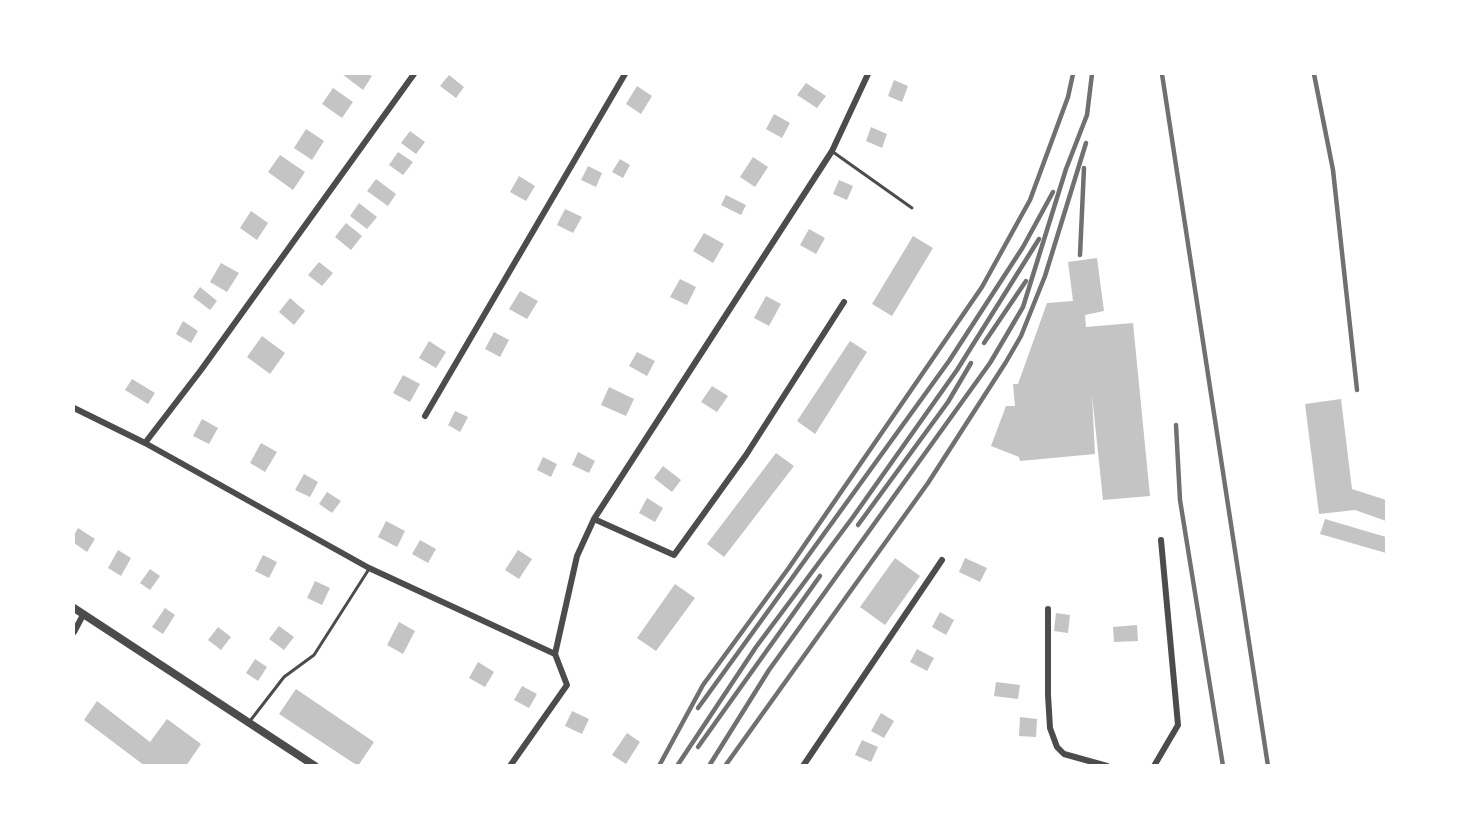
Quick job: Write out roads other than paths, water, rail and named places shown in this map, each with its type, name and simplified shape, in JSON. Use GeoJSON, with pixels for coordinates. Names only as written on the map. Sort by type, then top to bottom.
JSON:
{"type":"FeatureCollection","features":[{"type":"Feature","properties":{"kind":"street"},"geometry":{"type":"LineString","coordinates":[[145,443],[201,370],[414,74]]}},
{"type":"Feature","properties":{"kind":"street"},"geometry":{"type":"LineString","coordinates":[[425,416],[624,74]]}},
{"type":"Feature","properties":{"kind":"street"},"geometry":{"type":"LineString","coordinates":[[510,765],[567,685],[555,654],[577,556],[594,519],[832,151],[868,74]]}},
{"type":"Feature","properties":{"kind":"street"},"geometry":{"type":"LineString","coordinates":[[594,519],[674,555],[746,455],[844,302]]}},
{"type":"Feature","properties":{"kind":"street"},"geometry":{"type":"LineString","coordinates":[[74,408],[145,443],[369,568],[555,654]]}},
{"type":"Feature","properties":{"kind":"street"},"geometry":{"type":"LineString","coordinates":[[1154,765],[1178,725],[1161,540]]}},
{"type":"Feature","properties":{"kind":"street"},"geometry":{"type":"LineString","coordinates":[[803,765],[942,560]]}},
{"type":"Feature","properties":{"kind":"street"},"geometry":{"type":"LineString","coordinates":[[74,608],[315,765]]}},
{"type":"Feature","properties":{"kind":"street"},"geometry":{"type":"LineString","coordinates":[[1048,609],[1050,728],[1057,747],[1064,754],[1107,765]]}},
{"type":"Feature","properties":{"kind":"street"},"geometry":{"type":"LineString","coordinates":[[74,632],[83,615]]}},
{"type":"Feature","properties":{"kind":"lane"},"geometry":{"type":"LineString","coordinates":[[832,151],[912,208]]}},
{"type":"Feature","properties":{"kind":"lane"},"geometry":{"type":"LineString","coordinates":[[249,723],[284,677],[314,655],[369,568]]}},
{"type":"Feature","properties":{"kind":"railway"},"geometry":{"type":"LineString","coordinates":[[659,766],[703,685],[788,569],[982,287],[1030,200],[1068,97],[1073,74]]}},
{"type":"Feature","properties":{"kind":"railway"},"geometry":{"type":"LineString","coordinates":[[709,766],[769,670],[990,363],[1023,307],[1066,169],[1087,115],[1092,74]]}},
{"type":"Feature","properties":{"kind":"railway"},"geometry":{"type":"LineString","coordinates":[[1162,74],[1268,766]]}},
{"type":"Feature","properties":{"kind":"railway"},"geometry":{"type":"LineString","coordinates":[[1314,74],[1333,170],[1357,390]]}},
{"type":"Feature","properties":{"kind":"railway"},"geometry":{"type":"LineString","coordinates":[[725,766],[928,483],[1006,362],[1021,336],[1045,276],[1086,143]]}},
{"type":"Feature","properties":{"kind":"railway"},"geometry":{"type":"LineString","coordinates":[[1080,255],[1084,168]]}},
{"type":"Feature","properties":{"kind":"railway"},"geometry":{"type":"LineString","coordinates":[[698,708],[949,361],[1023,247],[1053,192]]}},
{"type":"Feature","properties":{"kind":"railway"},"geometry":{"type":"LineString","coordinates":[[677,766],[756,647],[853,517],[957,370],[1039,239]]}},
{"type":"Feature","properties":{"kind":"railway"},"geometry":{"type":"LineString","coordinates":[[984,343],[1026,281]]}},
{"type":"Feature","properties":{"kind":"railway"},"geometry":{"type":"LineString","coordinates":[[858,525],[948,402],[971,363]]}},
{"type":"Feature","properties":{"kind":"railway"},"geometry":{"type":"LineString","coordinates":[[1176,425],[1180,500],[1223,766]]}},
{"type":"Feature","properties":{"kind":"railway"},"geometry":{"type":"LineString","coordinates":[[698,747],[820,576]]}}]}
